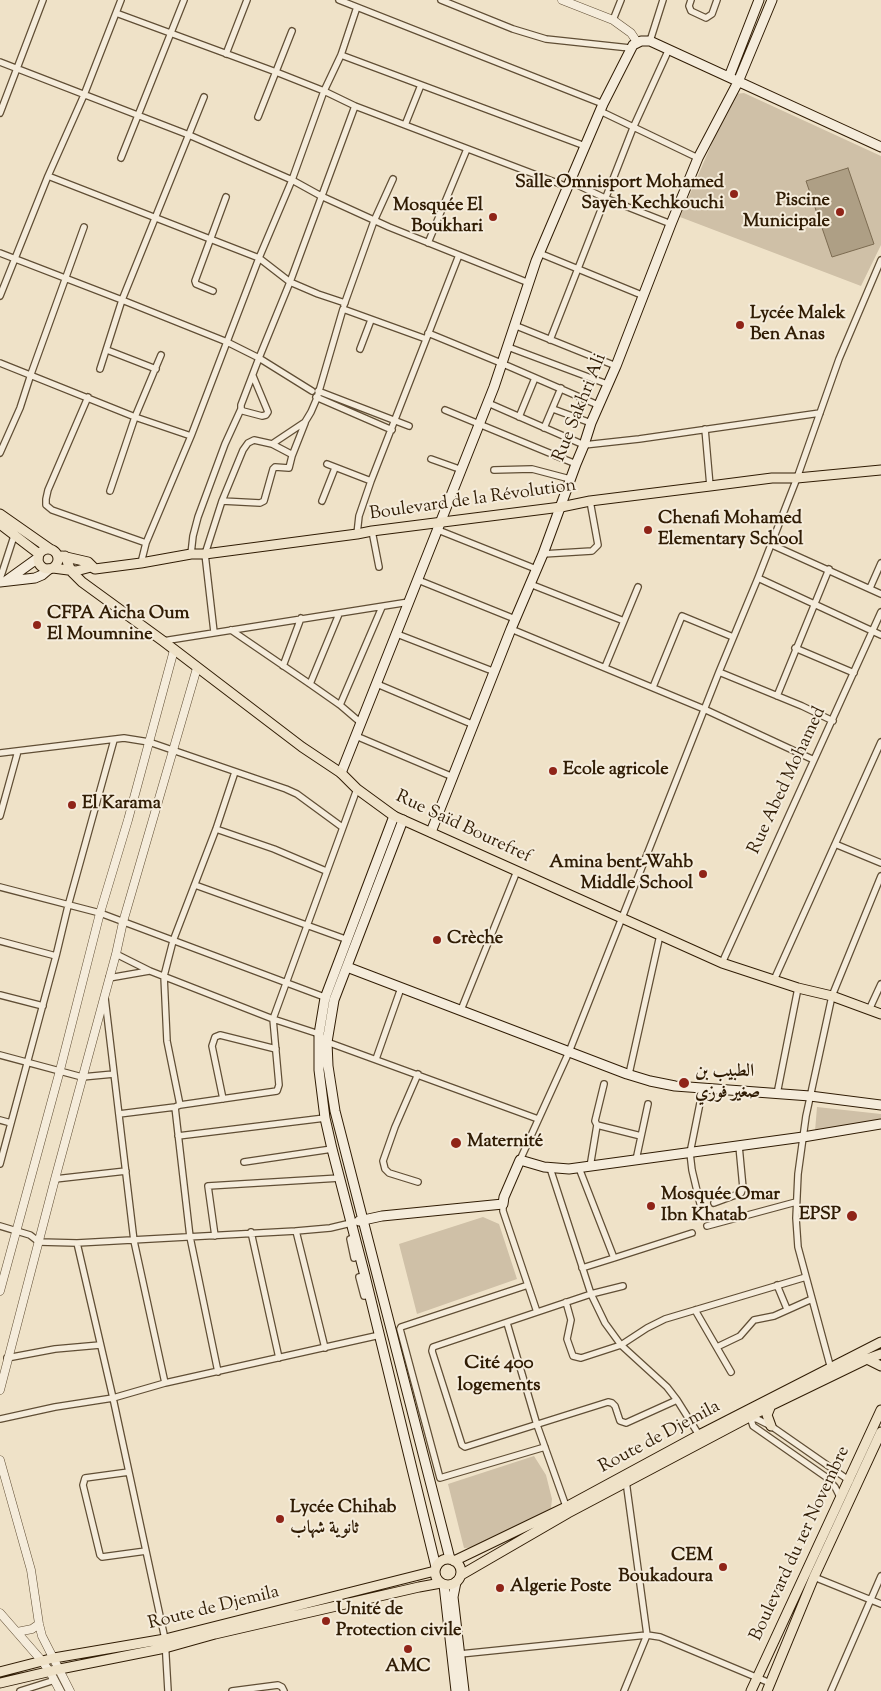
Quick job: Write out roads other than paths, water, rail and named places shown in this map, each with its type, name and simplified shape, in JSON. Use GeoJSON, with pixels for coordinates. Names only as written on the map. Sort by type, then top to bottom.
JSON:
{"type":"FeatureCollection","features":[{"type":"Feature","properties":{"kind":"main road"},"geometry":{"type":"LineString","coordinates":[[728,77],[759,0]]}},
{"type":"Feature","properties":{"kind":"main road","name":"Rue Sakhri Ali"},"geometry":{"type":"LineString","coordinates":[[431,832],[510,629],[543,554],[584,445],[590,423],[616,366],[698,158],[738,82],[772,0]]}},
{"type":"Feature","properties":{"kind":"main road"},"geometry":{"type":"LineString","coordinates":[[341,773],[488,403],[539,253],[570,185],[601,108],[634,45],[650,41],[881,147]]}},
{"type":"Feature","properties":{"kind":"main road","name":"Boulevard de la Révolution"},"geometry":{"type":"LineString","coordinates":[[51,568],[71,571],[91,567],[95,569],[191,554],[205,554],[372,531],[439,526],[590,501],[772,478],[796,478],[881,470]]}},
{"type":"Feature","properties":{"kind":"main road"},"geometry":{"type":"LineString","coordinates":[[0,514],[39,556],[41,566],[51,568]]}},
{"type":"Feature","properties":{"kind":"main road"},"geometry":{"type":"LineString","coordinates":[[0,524],[65,556],[88,562],[95,569]]}},
{"type":"Feature","properties":{"kind":"main road"},"geometry":{"type":"LineString","coordinates":[[2,581],[39,556],[44,550],[50,549]]}},
{"type":"Feature","properties":{"kind":"main road"},"geometry":{"type":"LineString","coordinates":[[2,581],[35,578],[42,575],[65,556]]}},
{"type":"Feature","properties":{"kind":"main road"},"geometry":{"type":"LineString","coordinates":[[65,556],[71,571]]}},
{"type":"Feature","properties":{"kind":"main road","name":"Rue Saïd Bourefref"},"geometry":{"type":"LineString","coordinates":[[71,571],[82,582],[302,747],[341,773],[357,789],[394,816],[722,963],[798,988],[832,996],[881,1014]]}},
{"type":"Feature","properties":{"kind":"main road"},"geometry":{"type":"LineString","coordinates":[[394,816],[348,940],[319,1034],[319,1070],[325,1118],[332,1149],[380,1335],[437,1579],[442,1584],[456,1691]]}},
{"type":"Feature","properties":{"kind":"main road"},"geometry":{"type":"LineString","coordinates":[[403,820],[347,967],[330,999],[327,1042],[328,1066],[332,1096],[363,1220],[452,1560],[460,1567],[453,1597],[464,1691]]}},
{"type":"Feature","properties":{"kind":"main road"},"geometry":{"type":"LineString","coordinates":[[347,967],[568,1052],[629,1074],[674,1086],[810,1096],[881,1105]]}},
{"type":"Feature","properties":{"kind":"main road"},"geometry":{"type":"LineString","coordinates":[[351,1223],[382,1216],[503,1204],[520,1160],[550,1168],[590,1167],[881,1124]]}},
{"type":"Feature","properties":{"kind":"main road","name":"Route de Djemila"},"geometry":{"type":"LineString","coordinates":[[625,1479],[699,1435],[736,1416],[748,1414],[772,1405],[881,1342]]}},
{"type":"Feature","properties":{"kind":"main road","name":"Route de Djemila"},"geometry":{"type":"LineString","coordinates":[[458,1579],[567,1510],[625,1479],[832,1371],[881,1354]]}},
{"type":"Feature","properties":{"kind":"main road"},"geometry":{"type":"LineString","coordinates":[[866,1358],[881,1366]]}},
{"type":"Feature","properties":{"kind":"main road"},"geometry":{"type":"LineString","coordinates":[[770,1426],[767,1415],[772,1405]]}},
{"type":"Feature","properties":{"kind":"main road","name":"Boulevard du 1er Novembre"},"geometry":{"type":"LineString","coordinates":[[768,1687],[814,1577],[855,1489],[881,1410]]}},
{"type":"Feature","properties":{"kind":"main road","name":"Boulevard du 1er Novembre"},"geometry":{"type":"LineString","coordinates":[[751,1691],[848,1479],[872,1441],[881,1432]]}},
{"type":"Feature","properties":{"kind":"main road","name":"Route de Djemila"},"geometry":{"type":"LineString","coordinates":[[452,1560],[567,1510]]}},
{"type":"Feature","properties":{"kind":"main road"},"geometry":{"type":"LineString","coordinates":[[435,1569],[442,1560],[452,1560]]}},
{"type":"Feature","properties":{"kind":"main road","name":"Route de Djemila"},"geometry":{"type":"LineString","coordinates":[[0,1672],[54,1658],[165,1643],[435,1569]]}},
{"type":"Feature","properties":{"kind":"main road"},"geometry":{"type":"LineString","coordinates":[[0,1684],[165,1643],[215,1634],[419,1587],[452,1584],[458,1579]]}},
{"type":"Feature","properties":{"kind":"street"},"geometry":{"type":"LineString","coordinates":[[0,113],[43,0]]}},
{"type":"Feature","properties":{"kind":"street"},"geometry":{"type":"LineString","coordinates":[[0,296],[48,176],[84,95],[121,0]]}},
{"type":"Feature","properties":{"kind":"street"},"geometry":{"type":"LineString","coordinates":[[121,158],[184,0]]}},
{"type":"Feature","properties":{"kind":"street"},"geometry":{"type":"LineString","coordinates":[[226,54],[247,0]]}},
{"type":"Feature","properties":{"kind":"street"},"geometry":{"type":"LineString","coordinates":[[339,0],[601,108],[633,128],[698,158]]}},
{"type":"Feature","properties":{"kind":"street"},"geometry":{"type":"LineString","coordinates":[[441,0],[546,39],[634,45],[631,33],[613,20],[562,0]]}},
{"type":"Feature","properties":{"kind":"street"},"geometry":{"type":"LineString","coordinates":[[613,20],[621,0]]}},
{"type":"Feature","properties":{"kind":"street"},"geometry":{"type":"LineString","coordinates":[[650,41],[663,0]]}},
{"type":"Feature","properties":{"kind":"street"},"geometry":{"type":"LineString","coordinates":[[691,0],[690,11],[706,18],[712,14],[717,0]]}},
{"type":"Feature","properties":{"kind":"street"},"geometry":{"type":"LineString","coordinates":[[141,563],[146,543],[191,436],[259,258],[292,180],[324,91],[341,54],[357,7]]}},
{"type":"Feature","properties":{"kind":"street"},"geometry":{"type":"LineString","coordinates":[[116,13],[276,72],[324,91],[355,106],[467,149],[570,185],[671,224]]}},
{"type":"Feature","properties":{"kind":"street"},"geometry":{"type":"LineString","coordinates":[[258,117],[292,31]]}},
{"type":"Feature","properties":{"kind":"street"},"geometry":{"type":"LineString","coordinates":[[550,340],[633,128],[669,50]]}},
{"type":"Feature","properties":{"kind":"street"},"geometry":{"type":"LineString","coordinates":[[341,54],[585,146]]}},
{"type":"Feature","properties":{"kind":"street"},"geometry":{"type":"LineString","coordinates":[[0,62],[189,135],[292,180],[374,221],[528,283]]}},
{"type":"Feature","properties":{"kind":"street"},"geometry":{"type":"LineString","coordinates":[[405,125],[421,85]]}},
{"type":"Feature","properties":{"kind":"street"},"geometry":{"type":"LineString","coordinates":[[100,368],[122,300],[204,97]]}},
{"type":"Feature","properties":{"kind":"street"},"geometry":{"type":"LineString","coordinates":[[191,554],[198,517],[290,282],[355,106]]}},
{"type":"Feature","properties":{"kind":"street"},"geometry":{"type":"LineString","coordinates":[[428,243],[467,149]]}},
{"type":"Feature","properties":{"kind":"street"},"geometry":{"type":"LineString","coordinates":[[48,176],[259,258],[290,282],[371,320],[427,336],[501,363],[598,405]]}},
{"type":"Feature","properties":{"kind":"street"},"geometry":{"type":"LineString","coordinates":[[222,502],[260,503],[264,501],[273,469],[288,468],[305,422],[317,398],[344,306],[374,221],[393,179]]}},
{"type":"Feature","properties":{"kind":"street"},"geometry":{"type":"LineString","coordinates":[[213,290],[196,284],[194,281],[226,197]]}},
{"type":"Feature","properties":{"kind":"street"},"geometry":{"type":"LineString","coordinates":[[0,453],[20,408],[30,374],[67,278],[84,227]]}},
{"type":"Feature","properties":{"kind":"street"},"geometry":{"type":"LineString","coordinates":[[0,253],[227,342],[259,358],[312,391],[317,398],[392,430]]}},
{"type":"Feature","properties":{"kind":"street"},"geometry":{"type":"LineString","coordinates":[[539,253],[644,296]]}},
{"type":"Feature","properties":{"kind":"street"},"geometry":{"type":"LineString","coordinates":[[357,534],[359,516],[371,481],[459,255]]}},
{"type":"Feature","properties":{"kind":"street"},"geometry":{"type":"LineString","coordinates":[[520,1160],[568,1052],[622,918],[718,672],[758,578],[839,359],[881,260]]}},
{"type":"Feature","properties":{"kind":"street"},"geometry":{"type":"LineString","coordinates":[[360,349],[371,320]]}},
{"type":"Feature","properties":{"kind":"street"},"geometry":{"type":"LineString","coordinates":[[514,325],[616,366]]}},
{"type":"Feature","properties":{"kind":"street"},"geometry":{"type":"LineString","coordinates":[[508,347],[607,384]]}},
{"type":"Feature","properties":{"kind":"street"},"geometry":{"type":"LineString","coordinates":[[107,350],[156,369]]}},
{"type":"Feature","properties":{"kind":"street"},"geometry":{"type":"LineString","coordinates":[[110,491],[135,417],[161,355]]}},
{"type":"Feature","properties":{"kind":"street"},"geometry":{"type":"LineString","coordinates":[[0,363],[135,417],[191,436]]}},
{"type":"Feature","properties":{"kind":"street"},"geometry":{"type":"LineString","coordinates":[[241,409],[262,416],[268,412],[253,376]]}},
{"type":"Feature","properties":{"kind":"street"},"geometry":{"type":"LineString","coordinates":[[519,417],[535,378]]}},
{"type":"Feature","properties":{"kind":"street"},"geometry":{"type":"LineString","coordinates":[[544,428],[561,388]]}},
{"type":"Feature","properties":{"kind":"street"},"geometry":{"type":"LineString","coordinates":[[312,391],[319,391],[408,426]]}},
{"type":"Feature","properties":{"kind":"street"},"geometry":{"type":"LineString","coordinates":[[88,397],[48,490],[46,505],[52,510],[146,543]]}},
{"type":"Feature","properties":{"kind":"street"},"geometry":{"type":"LineString","coordinates":[[488,403],[584,445],[820,414]]}},
{"type":"Feature","properties":{"kind":"street"},"geometry":{"type":"LineString","coordinates":[[553,409],[590,423]]}},
{"type":"Feature","properties":{"kind":"street"},"geometry":{"type":"LineString","coordinates":[[445,410],[576,464]]}},
{"type":"Feature","properties":{"kind":"street"},"geometry":{"type":"LineString","coordinates":[[272,444],[305,422]]}},
{"type":"Feature","properties":{"kind":"street"},"geometry":{"type":"LineString","coordinates":[[705,429],[710,486]]}},
{"type":"Feature","properties":{"kind":"street"},"geometry":{"type":"LineString","coordinates":[[214,632],[205,554],[222,502],[243,450],[248,443],[254,440],[272,444],[292,456]]}},
{"type":"Feature","properties":{"kind":"street"},"geometry":{"type":"LineString","coordinates":[[431,459],[462,470]]}},
{"type":"Feature","properties":{"kind":"street"},"geometry":{"type":"LineString","coordinates":[[327,464],[371,481]]}},
{"type":"Feature","properties":{"kind":"street"},"geometry":{"type":"LineString","coordinates":[[322,501],[335,468]]}},
{"type":"Feature","properties":{"kind":"street"},"geometry":{"type":"LineString","coordinates":[[494,470],[532,469],[570,480]]}},
{"type":"Feature","properties":{"kind":"street"},"geometry":{"type":"LineString","coordinates":[[543,554],[592,551],[598,545],[590,501]]}},
{"type":"Feature","properties":{"kind":"street"},"geometry":{"type":"LineString","coordinates":[[439,526],[536,569]]}},
{"type":"Feature","properties":{"kind":"street"},"geometry":{"type":"LineString","coordinates":[[2,581],[16,531]]}},
{"type":"Feature","properties":{"kind":"street"},"geometry":{"type":"LineString","coordinates":[[372,531],[379,567]]}},
{"type":"Feature","properties":{"kind":"street"},"geometry":{"type":"LineString","coordinates":[[770,544],[881,594]]}},
{"type":"Feature","properties":{"kind":"street"},"geometry":{"type":"LineString","coordinates":[[870,588],[881,564]]}},
{"type":"Feature","properties":{"kind":"street"},"geometry":{"type":"LineString","coordinates":[[777,696],[795,648],[829,569]]}},
{"type":"Feature","properties":{"kind":"street"},"geometry":{"type":"LineString","coordinates":[[758,578],[881,635]]}},
{"type":"Feature","properties":{"kind":"street"},"geometry":{"type":"LineString","coordinates":[[418,580],[516,618]]}},
{"type":"Feature","properties":{"kind":"street"},"geometry":{"type":"LineString","coordinates":[[530,584],[624,621]]}},
{"type":"Feature","properties":{"kind":"street"},"geometry":{"type":"LineString","coordinates":[[604,667],[638,587]]}},
{"type":"Feature","properties":{"kind":"street"},"geometry":{"type":"LineString","coordinates":[[163,641],[409,602]]}},
{"type":"Feature","properties":{"kind":"street"},"geometry":{"type":"LineString","coordinates":[[340,705],[382,607]]}},
{"type":"Feature","properties":{"kind":"street","name":"Rue Abed Mohamed"},"geometry":{"type":"LineString","coordinates":[[722,963],[881,612]]}},
{"type":"Feature","properties":{"kind":"street"},"geometry":{"type":"LineString","coordinates":[[310,684],[339,614]]}},
{"type":"Feature","properties":{"kind":"street"},"geometry":{"type":"LineString","coordinates":[[653,687],[682,616],[733,637]]}},
{"type":"Feature","properties":{"kind":"street"},"geometry":{"type":"LineString","coordinates":[[283,666],[300,618]]}},
{"type":"Feature","properties":{"kind":"street"},"geometry":{"type":"LineString","coordinates":[[510,629],[653,687],[814,760]]}},
{"type":"Feature","properties":{"kind":"street"},"geometry":{"type":"LineString","coordinates":[[231,630],[340,705],[361,723]]}},
{"type":"Feature","properties":{"kind":"street"},"geometry":{"type":"LineString","coordinates":[[397,634],[494,672]]}},
{"type":"Feature","properties":{"kind":"street"},"geometry":{"type":"LineString","coordinates":[[795,648],[854,674]]}},
{"type":"Feature","properties":{"kind":"street"},"geometry":{"type":"LineString","coordinates":[[0,1291],[60,1071],[100,913],[128,820],[174,650]]}},
{"type":"Feature","properties":{"kind":"street"},"geometry":{"type":"LineString","coordinates":[[0,1390],[123,922],[197,668]]}},
{"type":"Feature","properties":{"kind":"street"},"geometry":{"type":"LineString","coordinates":[[718,672],[833,721]]}},
{"type":"Feature","properties":{"kind":"street"},"geometry":{"type":"LineString","coordinates":[[377,684],[474,725]]}},
{"type":"Feature","properties":{"kind":"street"},"geometry":{"type":"LineString","coordinates":[[356,736],[453,777]]}},
{"type":"Feature","properties":{"kind":"street"},"geometry":{"type":"LineString","coordinates":[[0,753],[114,740],[130,739],[149,742],[276,785],[297,794],[342,827]]}},
{"type":"Feature","properties":{"kind":"street"},"geometry":{"type":"LineString","coordinates":[[0,1164],[114,740]]}},
{"type":"Feature","properties":{"kind":"street"},"geometry":{"type":"LineString","coordinates":[[774,980],[881,742]]}},
{"type":"Feature","properties":{"kind":"street"},"geometry":{"type":"LineString","coordinates":[[0,816],[18,751]]}},
{"type":"Feature","properties":{"kind":"street"},"geometry":{"type":"LineString","coordinates":[[218,1372],[190,1237],[178,1136],[178,1106],[167,1041],[164,976],[173,941],[216,829],[235,772]]}},
{"type":"Feature","properties":{"kind":"street"},"geometry":{"type":"LineString","coordinates":[[119,1114],[277,1091],[279,1084],[273,1019],[357,789]]}},
{"type":"Feature","properties":{"kind":"street"},"geometry":{"type":"LineString","coordinates":[[216,829],[326,871]]}},
{"type":"Feature","properties":{"kind":"street"},"geometry":{"type":"LineString","coordinates":[[835,844],[881,863]]}},
{"type":"Feature","properties":{"kind":"street"},"geometry":{"type":"LineString","coordinates":[[461,1010],[517,871]]}},
{"type":"Feature","properties":{"kind":"street"},"geometry":{"type":"LineString","coordinates":[[832,1371],[798,1247],[796,1202],[798,1174],[810,1096],[832,996],[881,876]]}},
{"type":"Feature","properties":{"kind":"street"},"geometry":{"type":"LineString","coordinates":[[195,885],[348,940]]}},
{"type":"Feature","properties":{"kind":"street"},"geometry":{"type":"LineString","coordinates":[[0,887],[100,913],[285,984],[330,999]]}},
{"type":"Feature","properties":{"kind":"street"},"geometry":{"type":"LineString","coordinates":[[629,1074],[660,935]]}},
{"type":"Feature","properties":{"kind":"street"},"geometry":{"type":"LineString","coordinates":[[0,941],[56,956]]}},
{"type":"Feature","properties":{"kind":"street"},"geometry":{"type":"LineString","coordinates":[[116,954],[150,971],[273,1019],[319,1034]]}},
{"type":"Feature","properties":{"kind":"street"},"geometry":{"type":"LineString","coordinates":[[109,978],[150,971]]}},
{"type":"Feature","properties":{"kind":"street"},"geometry":{"type":"LineString","coordinates":[[870,1010],[881,984]]}},
{"type":"Feature","properties":{"kind":"street"},"geometry":{"type":"LineString","coordinates":[[376,1059],[401,988]]}},
{"type":"Feature","properties":{"kind":"street"},"geometry":{"type":"LineString","coordinates":[[777,1094],[798,988]]}},
{"type":"Feature","properties":{"kind":"street"},"geometry":{"type":"LineString","coordinates":[[0,995],[43,1006]]}},
{"type":"Feature","properties":{"kind":"street"},"geometry":{"type":"LineString","coordinates":[[105,995],[134,1240],[165,1383]]}},
{"type":"Feature","properties":{"kind":"street"},"geometry":{"type":"LineString","coordinates":[[223,1099],[212,1046],[215,1037],[220,1035],[276,1049]]}},
{"type":"Feature","properties":{"kind":"street"},"geometry":{"type":"LineString","coordinates":[[327,1042],[538,1119]]}},
{"type":"Feature","properties":{"kind":"street"},"geometry":{"type":"LineString","coordinates":[[0,1055],[82,1077],[114,1074]]}},
{"type":"Feature","properties":{"kind":"street"},"geometry":{"type":"LineString","coordinates":[[418,1074],[383,1160],[385,1169],[389,1173],[418,1182]]}},
{"type":"Feature","properties":{"kind":"street"},"geometry":{"type":"LineString","coordinates":[[590,1167],[597,1125],[596,1121],[604,1084]]}},
{"type":"Feature","properties":{"kind":"street"},"geometry":{"type":"LineString","coordinates":[[702,1216],[690,1153],[703,1088]]}},
{"type":"Feature","properties":{"kind":"street"},"geometry":{"type":"LineString","coordinates":[[636,1160],[648,1104]]}},
{"type":"Feature","properties":{"kind":"street"},"geometry":{"type":"LineString","coordinates":[[178,1136],[325,1118]]}},
{"type":"Feature","properties":{"kind":"street"},"geometry":{"type":"LineString","coordinates":[[0,1120],[11,1123]]}},
{"type":"Feature","properties":{"kind":"street"},"geometry":{"type":"LineString","coordinates":[[597,1125],[641,1136]]}},
{"type":"Feature","properties":{"kind":"street"},"geometry":{"type":"LineString","coordinates":[[714,1203],[742,1193],[739,1146]]}},
{"type":"Feature","properties":{"kind":"street"},"geometry":{"type":"LineString","coordinates":[[244,1162],[332,1149]]}},
{"type":"Feature","properties":{"kind":"street"},"geometry":{"type":"LineString","coordinates":[[550,1168],[590,1294],[606,1323],[622,1345],[678,1400],[699,1435]]}},
{"type":"Feature","properties":{"kind":"street"},"geometry":{"type":"LineString","coordinates":[[578,1168],[614,1258]]}},
{"type":"Feature","properties":{"kind":"street"},"geometry":{"type":"LineString","coordinates":[[55,1179],[126,1171]]}},
{"type":"Feature","properties":{"kind":"street"},"geometry":{"type":"LineString","coordinates":[[215,1236],[208,1189],[210,1186],[340,1178]]}},
{"type":"Feature","properties":{"kind":"street"},"geometry":{"type":"LineString","coordinates":[[707,1226],[796,1202]]}},
{"type":"Feature","properties":{"kind":"street"},"geometry":{"type":"LineString","coordinates":[[503,1204],[503,1210],[537,1312]]}},
{"type":"Feature","properties":{"kind":"street"},"geometry":{"type":"LineString","coordinates":[[0,1226],[30,1235],[39,1242],[77,1243],[296,1231],[330,1228],[351,1223]]}},
{"type":"Feature","properties":{"kind":"street"},"geometry":{"type":"LineString","coordinates":[[296,1231],[325,1348]]}},
{"type":"Feature","properties":{"kind":"street"},"geometry":{"type":"LineString","coordinates":[[251,1232],[279,1358]]}},
{"type":"Feature","properties":{"kind":"street"},"geometry":{"type":"LineString","coordinates":[[582,1268],[692,1233]]}},
{"type":"Feature","properties":{"kind":"street"},"geometry":{"type":"LineString","coordinates":[[77,1243],[113,1398],[165,1643],[168,1691]]}},
{"type":"Feature","properties":{"kind":"street"},"geometry":{"type":"LineString","coordinates":[[566,1302],[571,1320],[568,1339],[573,1356],[581,1358],[622,1345],[665,1319],[806,1277]]}},
{"type":"Feature","properties":{"kind":"street"},"geometry":{"type":"LineString","coordinates":[[528,1285],[401,1327],[400,1329],[440,1478],[545,1446]]}},
{"type":"Feature","properties":{"kind":"street"},"geometry":{"type":"LineString","coordinates":[[777,1285],[787,1309]]}},
{"type":"Feature","properties":{"kind":"street"},"geometry":{"type":"LineString","coordinates":[[623,1286],[590,1294],[433,1347],[432,1351],[464,1447],[608,1402],[615,1406],[620,1421],[626,1423],[678,1400]]}},
{"type":"Feature","properties":{"kind":"street"},"geometry":{"type":"LineString","coordinates":[[717,1347],[740,1336],[754,1320],[774,1316],[812,1299]]}},
{"type":"Feature","properties":{"kind":"street"},"geometry":{"type":"LineString","coordinates":[[695,1310],[731,1372]]}},
{"type":"Feature","properties":{"kind":"street"},"geometry":{"type":"LineString","coordinates":[[507,1322],[538,1425],[567,1510]]}},
{"type":"Feature","properties":{"kind":"street"},"geometry":{"type":"LineString","coordinates":[[0,1419],[55,1407],[113,1398],[165,1383],[380,1335]]}},
{"type":"Feature","properties":{"kind":"street"},"geometry":{"type":"LineString","coordinates":[[7,1358],[55,1349],[100,1345]]}},
{"type":"Feature","properties":{"kind":"street"},"geometry":{"type":"LineString","coordinates":[[748,1414],[770,1426],[848,1479],[855,1489]]}},
{"type":"Feature","properties":{"kind":"street"},"geometry":{"type":"LineString","coordinates":[[748,1414],[753,1426],[826,1477],[835,1487],[840,1497]]}},
{"type":"Feature","properties":{"kind":"street"},"geometry":{"type":"LineString","coordinates":[[0,1460],[31,1570],[42,1636],[70,1691]]}},
{"type":"Feature","properties":{"kind":"street"},"geometry":{"type":"LineString","coordinates":[[129,1472],[85,1478],[83,1485],[100,1555],[102,1557],[146,1551]]}},
{"type":"Feature","properties":{"kind":"street"},"geometry":{"type":"LineString","coordinates":[[624,1691],[647,1635],[625,1479]]}},
{"type":"Feature","properties":{"kind":"street"},"geometry":{"type":"LineString","coordinates":[[831,1691],[881,1576]]}},
{"type":"Feature","properties":{"kind":"street"},"geometry":{"type":"LineString","coordinates":[[814,1577],[881,1604]]}},
{"type":"Feature","properties":{"kind":"street"},"geometry":{"type":"LineString","coordinates":[[0,1613],[42,1661],[60,1691]]}},
{"type":"Feature","properties":{"kind":"street"},"geometry":{"type":"LineString","coordinates":[[17,1632],[32,1629],[39,1624]]}},
{"type":"Feature","properties":{"kind":"street"},"geometry":{"type":"LineString","coordinates":[[460,1654],[647,1635],[660,1637],[757,1678],[768,1687]]}},
{"type":"Feature","properties":{"kind":"street"},"geometry":{"type":"LineString","coordinates":[[20,1691],[55,1680]]}},
{"type":"Feature","properties":{"kind":"street"},"geometry":{"type":"LineString","coordinates":[[232,1691],[278,1685],[284,1691]]}},
{"type":"Feature","properties":{"kind":"place","name":"Salle Omnisport Mohamed Sayeh Kechkouchi"},"geometry":{"type":"Point","coordinates":[734,194]}},
{"type":"Feature","properties":{"kind":"place","name":"Piscine Municipale"},"geometry":{"type":"Point","coordinates":[840,212]}},
{"type":"Feature","properties":{"kind":"place","name":"Mosquée El Boukhari"},"geometry":{"type":"Point","coordinates":[493,217]}},
{"type":"Feature","properties":{"kind":"place","name":"Lycée Malek Ben Anas"},"geometry":{"type":"Point","coordinates":[740,325]}},
{"type":"Feature","properties":{"kind":"place","name":"Chenafi Mohamed Elementary School"},"geometry":{"type":"Point","coordinates":[648,530]}},
{"type":"Feature","properties":{"kind":"place","name":"CFPA Aicha Oum El Moumnine"},"geometry":{"type":"Point","coordinates":[37,625]}},
{"type":"Feature","properties":{"kind":"place","name":"Ecole agricole"},"geometry":{"type":"Point","coordinates":[553,771]}},
{"type":"Feature","properties":{"kind":"place","name":"El Karama"},"geometry":{"type":"Point","coordinates":[72,805]}},
{"type":"Feature","properties":{"kind":"place","name":"Amina bent-Wahb Middle School"},"geometry":{"type":"Point","coordinates":[703,874]}},
{"type":"Feature","properties":{"kind":"place","name":"Crèche"},"geometry":{"type":"Point","coordinates":[437,940]}},
{"type":"Feature","properties":{"kind":"place","name":"الطبيب بن صغير فوزي"},"geometry":{"type":"Point","coordinates":[684,1083]}},
{"type":"Feature","properties":{"kind":"place","name":"Maternité"},"geometry":{"type":"Point","coordinates":[456,1143]}},
{"type":"Feature","properties":{"kind":"place","name":"Mosquée Omar Ibn Khatab"},"geometry":{"type":"Point","coordinates":[651,1206]}},
{"type":"Feature","properties":{"kind":"place","name":"EPSP"},"geometry":{"type":"Point","coordinates":[852,1216]}},
{"type":"Feature","properties":{"kind":"place","name":"Lycée Chihab ثانوية شهاب"},"geometry":{"type":"Point","coordinates":[280,1519]}},
{"type":"Feature","properties":{"kind":"place","name":"CEM Boukadoura"},"geometry":{"type":"Point","coordinates":[723,1567]}},
{"type":"Feature","properties":{"kind":"place","name":"Algerie Poste"},"geometry":{"type":"Point","coordinates":[500,1588]}},
{"type":"Feature","properties":{"kind":"place","name":"Unité de Protection civile"},"geometry":{"type":"Point","coordinates":[326,1621]}},
{"type":"Feature","properties":{"kind":"place","name":"AMC"},"geometry":{"type":"Point","coordinates":[408,1649]}},
{"type":"Feature","properties":{"kind":"district","name":"Cité 400 logements"},"geometry":{"type":"Point","coordinates":[499,1376]}}]}
